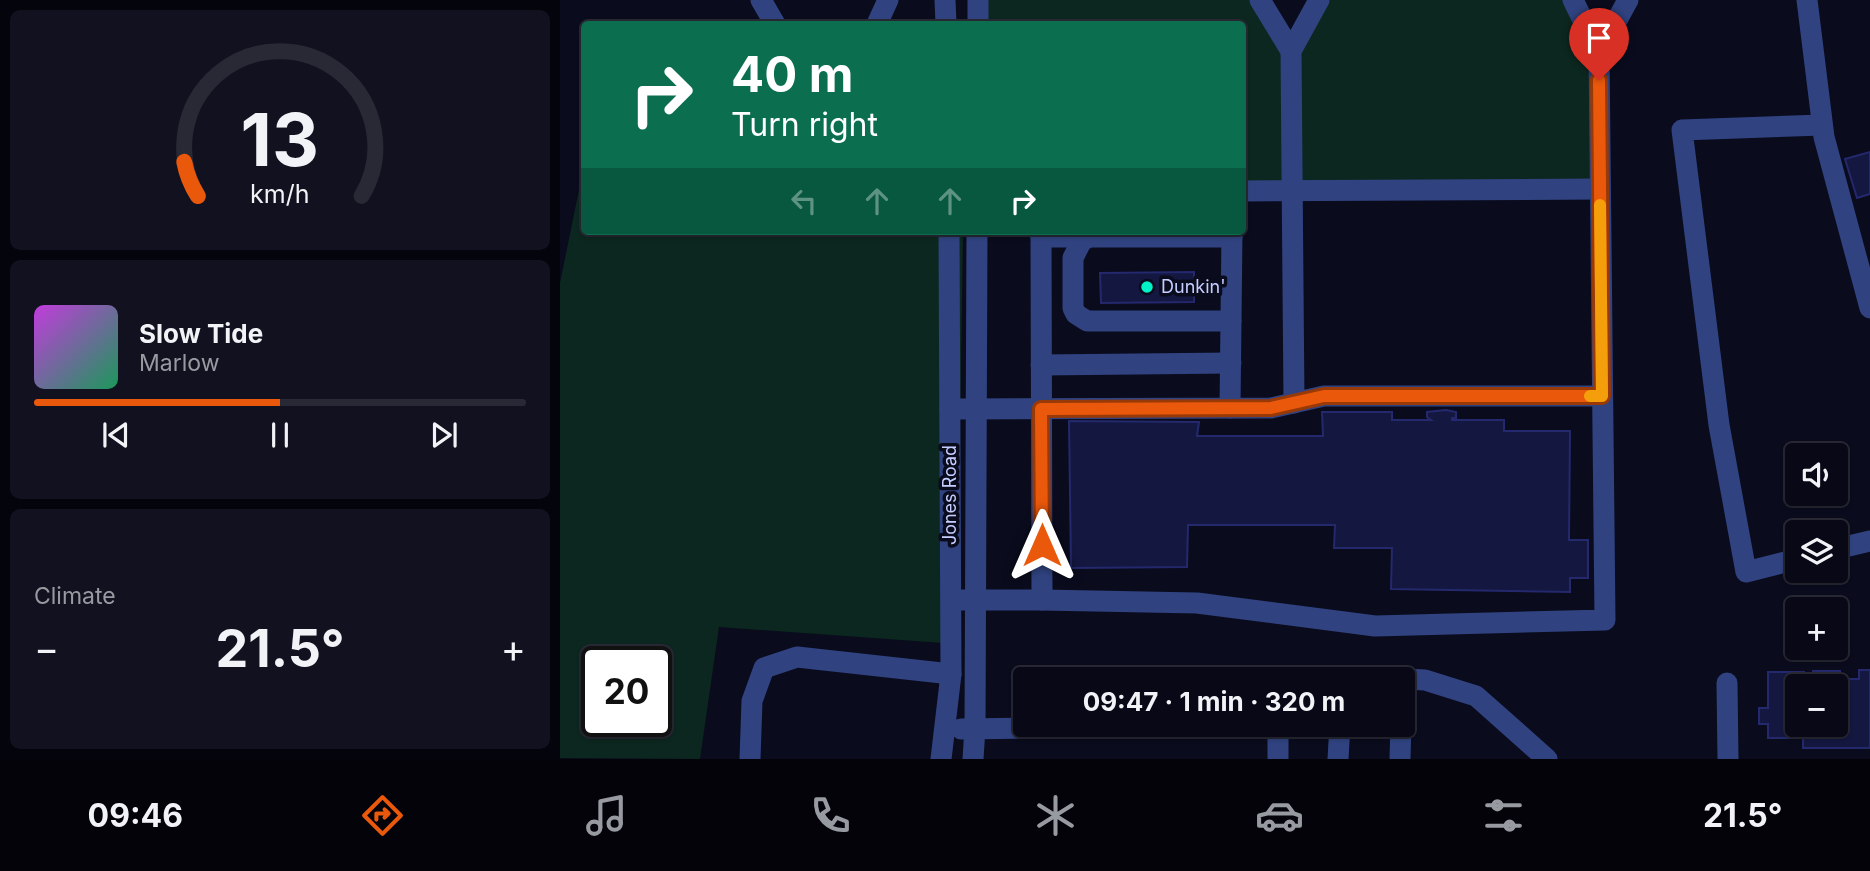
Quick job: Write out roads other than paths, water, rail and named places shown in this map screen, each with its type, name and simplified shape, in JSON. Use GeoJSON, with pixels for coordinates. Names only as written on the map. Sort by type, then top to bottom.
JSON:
{"type":"FeatureCollection","features":[{"type":"Feature","properties":{"kind":"street"},"geometry":{"type":"LineString","coordinates":[[761,0],[773,21]]}},
{"type":"Feature","properties":{"kind":"street"},"geometry":{"type":"LineString","coordinates":[[878,21],[888,0]]}},
{"type":"Feature","properties":{"kind":"street"},"geometry":{"type":"LineString","coordinates":[[945,0],[946,21]]}},
{"type":"Feature","properties":{"kind":"street"},"geometry":{"type":"LineString","coordinates":[[978,0],[978,21]]}},
{"type":"Feature","properties":{"kind":"street"},"geometry":{"type":"LineString","coordinates":[[1260,0],[1291,51]]}},
{"type":"Feature","properties":{"kind":"street"},"geometry":{"type":"LineString","coordinates":[[1294,403],[1291,51],[1319,0]]}},
{"type":"Feature","properties":{"kind":"street"},"geometry":{"type":"LineString","coordinates":[[951,601],[1197,603],[1375,626],[1605,620],[1599,52],[1573,0]]}},
{"type":"Feature","properties":{"kind":"street"},"geometry":{"type":"LineString","coordinates":[[1599,52],[1628,0]]}},
{"type":"Feature","properties":{"kind":"street"},"geometry":{"type":"LineString","coordinates":[[1807,0],[1822,125],[1870,309]]}},
{"type":"Feature","properties":{"kind":"street"},"geometry":{"type":"LineString","coordinates":[[1785,562],[1746,572],[1719,425],[1682,130],[1822,125]]}},
{"type":"Feature","properties":{"kind":"street"},"geometry":{"type":"LineString","coordinates":[[1246,191],[1600,189]]}},
{"type":"Feature","properties":{"kind":"street","name":"Jones Road"},"geometry":{"type":"LineString","coordinates":[[941,759],[951,674],[949,235]]}},
{"type":"Feature","properties":{"kind":"street","name":"Jones Road"},"geometry":{"type":"LineString","coordinates":[[973,759],[977,235]]}},
{"type":"Feature","properties":{"kind":"street"},"geometry":{"type":"LineString","coordinates":[[1041,235],[1042,600]]}},
{"type":"Feature","properties":{"kind":"street"},"geometry":{"type":"LineString","coordinates":[[1057,235],[1184,235]]}},
{"type":"Feature","properties":{"kind":"street"},"geometry":{"type":"LineString","coordinates":[[1230,408],[1232,235]]}},
{"type":"Feature","properties":{"kind":"street"},"geometry":{"type":"LineString","coordinates":[[1088,237],[1073,258],[1073,308],[1081,318],[1087,321],[1231,321]]}},
{"type":"Feature","properties":{"kind":"street"},"geometry":{"type":"LineString","coordinates":[[1041,365],[1231,363]]}},
{"type":"Feature","properties":{"kind":"street"},"geometry":{"type":"LineString","coordinates":[[950,410],[1271,408],[1324,396],[1602,396]]}},
{"type":"Feature","properties":{"kind":"street"},"geometry":{"type":"LineString","coordinates":[[1848,547],[1870,541]]}},
{"type":"Feature","properties":{"kind":"street"},"geometry":{"type":"LineString","coordinates":[[750,759],[752,701],[764,668],[797,657],[951,674]]}},
{"type":"Feature","properties":{"kind":"street"},"geometry":{"type":"LineString","coordinates":[[1415,680],[1425,680],[1476,696],[1547,759]]}},
{"type":"Feature","properties":{"kind":"street"},"geometry":{"type":"LineString","coordinates":[[1727,682],[1728,759]]}},
{"type":"Feature","properties":{"kind":"street"},"geometry":{"type":"LineString","coordinates":[[945,729],[1013,728]]}},
{"type":"Feature","properties":{"kind":"street"},"geometry":{"type":"LineString","coordinates":[[1278,737],[1278,759]]}},
{"type":"Feature","properties":{"kind":"street"},"geometry":{"type":"LineString","coordinates":[[1338,759],[1339,737]]}},
{"type":"Feature","properties":{"kind":"street"},"geometry":{"type":"LineString","coordinates":[[1399,759],[1400,737]]}},
{"type":"Feature","properties":{"kind":"place","name":"Dunkin'"},"geometry":{"type":"Point","coordinates":[1147,287]}}]}
